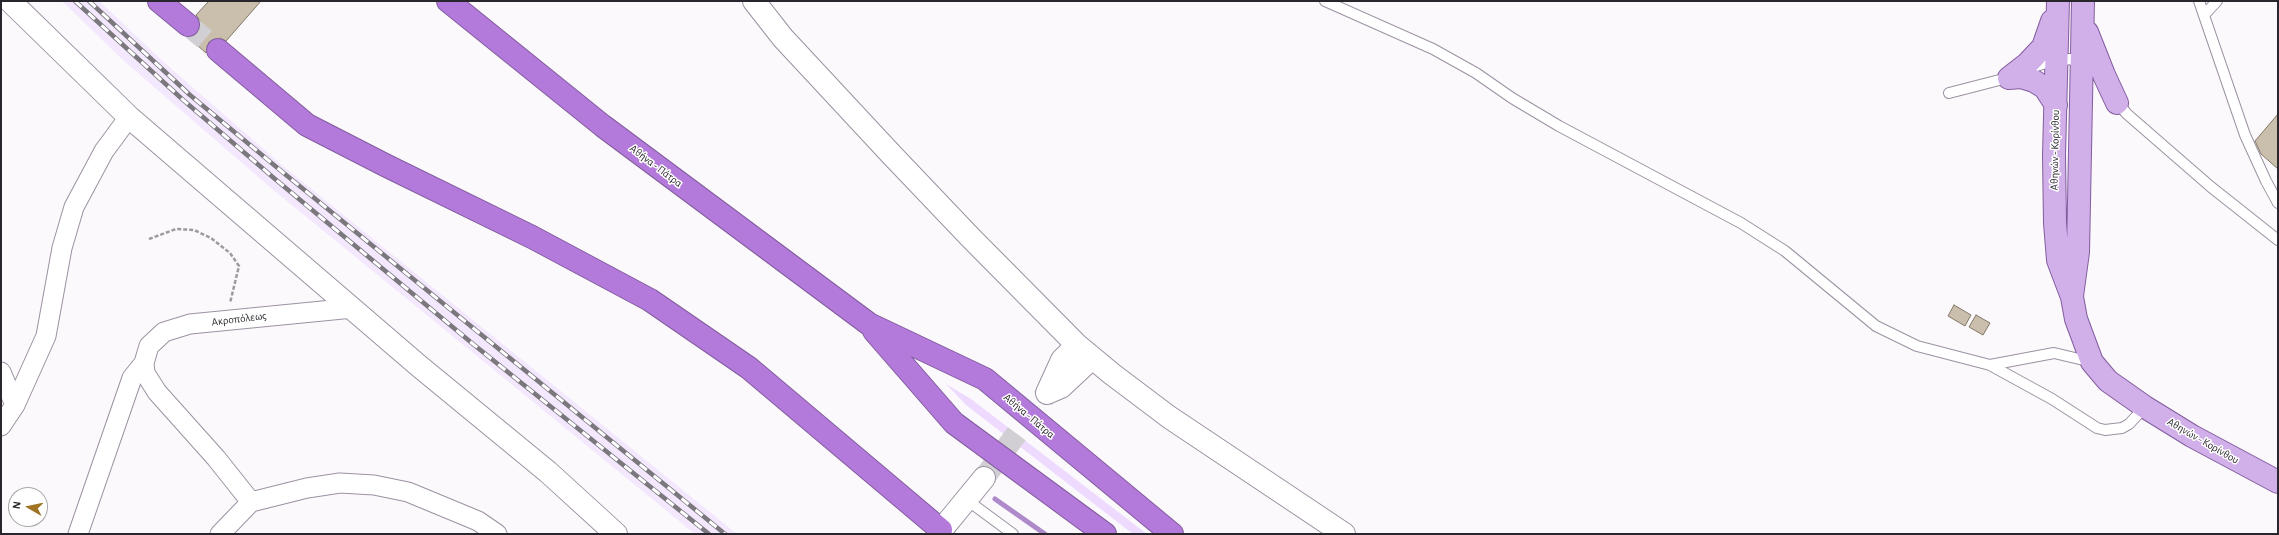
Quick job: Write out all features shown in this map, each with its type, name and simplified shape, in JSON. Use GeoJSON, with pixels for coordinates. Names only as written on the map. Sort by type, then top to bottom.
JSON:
{"type":"FeatureCollection","features":[{"type":"Feature","properties":{"kind":"highway"},"geometry":{"type":"LineString","coordinates":[[159,1],[188,25]]}},
{"type":"Feature","properties":{"kind":"highway","name":"Αθήνα - Πάτρα"},"geometry":{"type":"LineString","coordinates":[[448,1],[603,126],[869,324],[985,379],[1172,534]]}},
{"type":"Feature","properties":{"kind":"highway"},"geometry":{"type":"LineString","coordinates":[[218,50],[307,125],[532,237],[650,300],[749,368],[939,532]]}},
{"type":"Feature","properties":{"kind":"highway","name":"Αθήνα - Πάτρα"},"geometry":{"type":"LineString","coordinates":[[869,324],[954,423],[1104,534]]}},
{"type":"Feature","properties":{"kind":"main road","name":"Αθηνών - Κορίνθου"},"geometry":{"type":"LineString","coordinates":[[2058,1],[2054,163],[2055,224],[2058,260],[2072,297],[2076,319],[2092,362],[2108,381],[2145,407],[2192,436],[2278,482]]}},
{"type":"Feature","properties":{"kind":"main road"},"geometry":{"type":"LineString","coordinates":[[2009,78],[2027,64],[2043,46],[2058,1]]}},
{"type":"Feature","properties":{"kind":"main road","name":"Αθηνών - Κορίνθου"},"geometry":{"type":"LineString","coordinates":[[2072,297],[2078,252],[2083,10]]}},
{"type":"Feature","properties":{"kind":"main road"},"geometry":{"type":"LineString","coordinates":[[2083,10],[2101,68],[2117,103]]}},
{"type":"Feature","properties":{"kind":"main road"},"geometry":{"type":"LineString","coordinates":[[2009,78],[2021,77],[2039,84],[2045,88],[2056,105]]}},
{"type":"Feature","properties":{"kind":"main road"},"geometry":{"type":"LineString","coordinates":[[2080,110],[2088,102],[2097,98],[2108,98],[2117,103]]}},
{"type":"Feature","properties":{"kind":"street"},"geometry":{"type":"LineString","coordinates":[[10,1],[129,117],[548,472],[616,534]]}},
{"type":"Feature","properties":{"kind":"street"},"geometry":{"type":"LineString","coordinates":[[754,1],[783,38],[970,237],[1084,351],[1169,417],[1344,534]]}},
{"type":"Feature","properties":{"kind":"street"},"geometry":{"type":"LineString","coordinates":[[1,426],[15,405],[46,336],[62,248],[74,207],[104,151],[129,117]]}},
{"type":"Feature","properties":{"kind":"street","name":"Ακροπόλεως"},"geometry":{"type":"LineString","coordinates":[[78,534],[132,378],[144,363],[149,346],[164,332],[190,324],[259,316],[336,311],[353,308]]}},
{"type":"Feature","properties":{"kind":"street"},"geometry":{"type":"LineString","coordinates":[[144,363],[145,373],[156,392],[216,458],[251,502]]}},
{"type":"Feature","properties":{"kind":"street"},"geometry":{"type":"LineString","coordinates":[[1,372],[15,405]]}},
{"type":"Feature","properties":{"kind":"street"},"geometry":{"type":"LineString","coordinates":[[939,532],[984,478]]}},
{"type":"Feature","properties":{"kind":"street"},"geometry":{"type":"LineString","coordinates":[[220,534],[251,502],[320,486],[340,483],[374,485],[408,492],[478,521],[497,534]]}},
{"type":"Feature","properties":{"kind":"lane"},"geometry":{"type":"LineString","coordinates":[[1325,1],[1433,48],[1476,73],[1512,98],[1559,126],[1740,223],[1785,251],[1876,326],[1916,346],[1990,365],[2052,399],[2097,428],[2105,430],[2122,428],[2129,424],[2145,407]]}},
{"type":"Feature","properties":{"kind":"lane"},"geometry":{"type":"LineString","coordinates":[[2199,1],[2205,14],[2246,135],[2266,181],[2278,204]]}},
{"type":"Feature","properties":{"kind":"lane"},"geometry":{"type":"LineString","coordinates":[[2205,14],[2217,1]]}},
{"type":"Feature","properties":{"kind":"lane"},"geometry":{"type":"LineString","coordinates":[[1949,93],[2009,78],[2042,64],[2057,60],[2070,59],[2082,64],[2117,103],[2211,187],[2278,240]]}},
{"type":"Feature","properties":{"kind":"lane"},"geometry":{"type":"LineString","coordinates":[[1990,365],[2054,353],[2092,362]]}},
{"type":"Feature","properties":{"kind":"lane"},"geometry":{"type":"LineString","coordinates":[[966,500],[1013,534]]}},
{"type":"Feature","properties":{"kind":"path"},"geometry":{"type":"LineString","coordinates":[[149,239],[176,229],[194,230],[211,238],[230,253],[239,266],[236,281],[226,312],[216,322]]}},
{"type":"Feature","properties":{"kind":"shaded area"},"geometry":{"type":"Polygon","coordinates":[[[62,1],[99,1],[167,65],[283,166],[737,534],[695,534],[271,188],[124,61],[62,1]]]}},
{"type":"Feature","properties":{"kind":"shaded area"},"geometry":{"type":"Polygon","coordinates":[[[946,384],[971,399],[1147,534],[1133,534],[966,405],[946,384]]]}},
{"type":"Feature","properties":{"kind":"building"},"geometry":{"type":"Polygon","coordinates":[[[209,1],[261,1],[226,41],[220,38],[209,42],[206,53],[188,37],[198,33],[200,21],[196,15],[209,1]]]}},
{"type":"Feature","properties":{"kind":"building"},"geometry":{"type":"Polygon","coordinates":[[[2278,114],[2278,169],[2261,154],[2255,141],[2278,114]]]}},
{"type":"Feature","properties":{"kind":"building"},"geometry":{"type":"Polygon","coordinates":[[[1954,305],[1971,315],[1965,326],[1948,316],[1954,305]]]}},
{"type":"Feature","properties":{"kind":"building"},"geometry":{"type":"Polygon","coordinates":[[[1976,315],[1990,323],[1983,335],[1969,327],[1976,315]]]}},
{"type":"Feature","properties":{"kind":"waterway"},"geometry":{"type":"LineString","coordinates":[[995,499],[1045,534]]}},
{"type":"Feature","properties":{"kind":"tunnel"},"geometry":{"type":"LineString","coordinates":[[188,25],[218,50]]}},
{"type":"Feature","properties":{"kind":"tunnel"},"geometry":{"type":"LineString","coordinates":[[984,478],[1047,393]]}},
{"type":"Feature","properties":{"kind":"railway"},"geometry":{"type":"LineString","coordinates":[[75,1],[182,99],[275,179],[473,344],[709,534]]}},
{"type":"Feature","properties":{"kind":"railway"},"geometry":{"type":"LineString","coordinates":[[89,1],[190,95],[725,534]]}}]}
